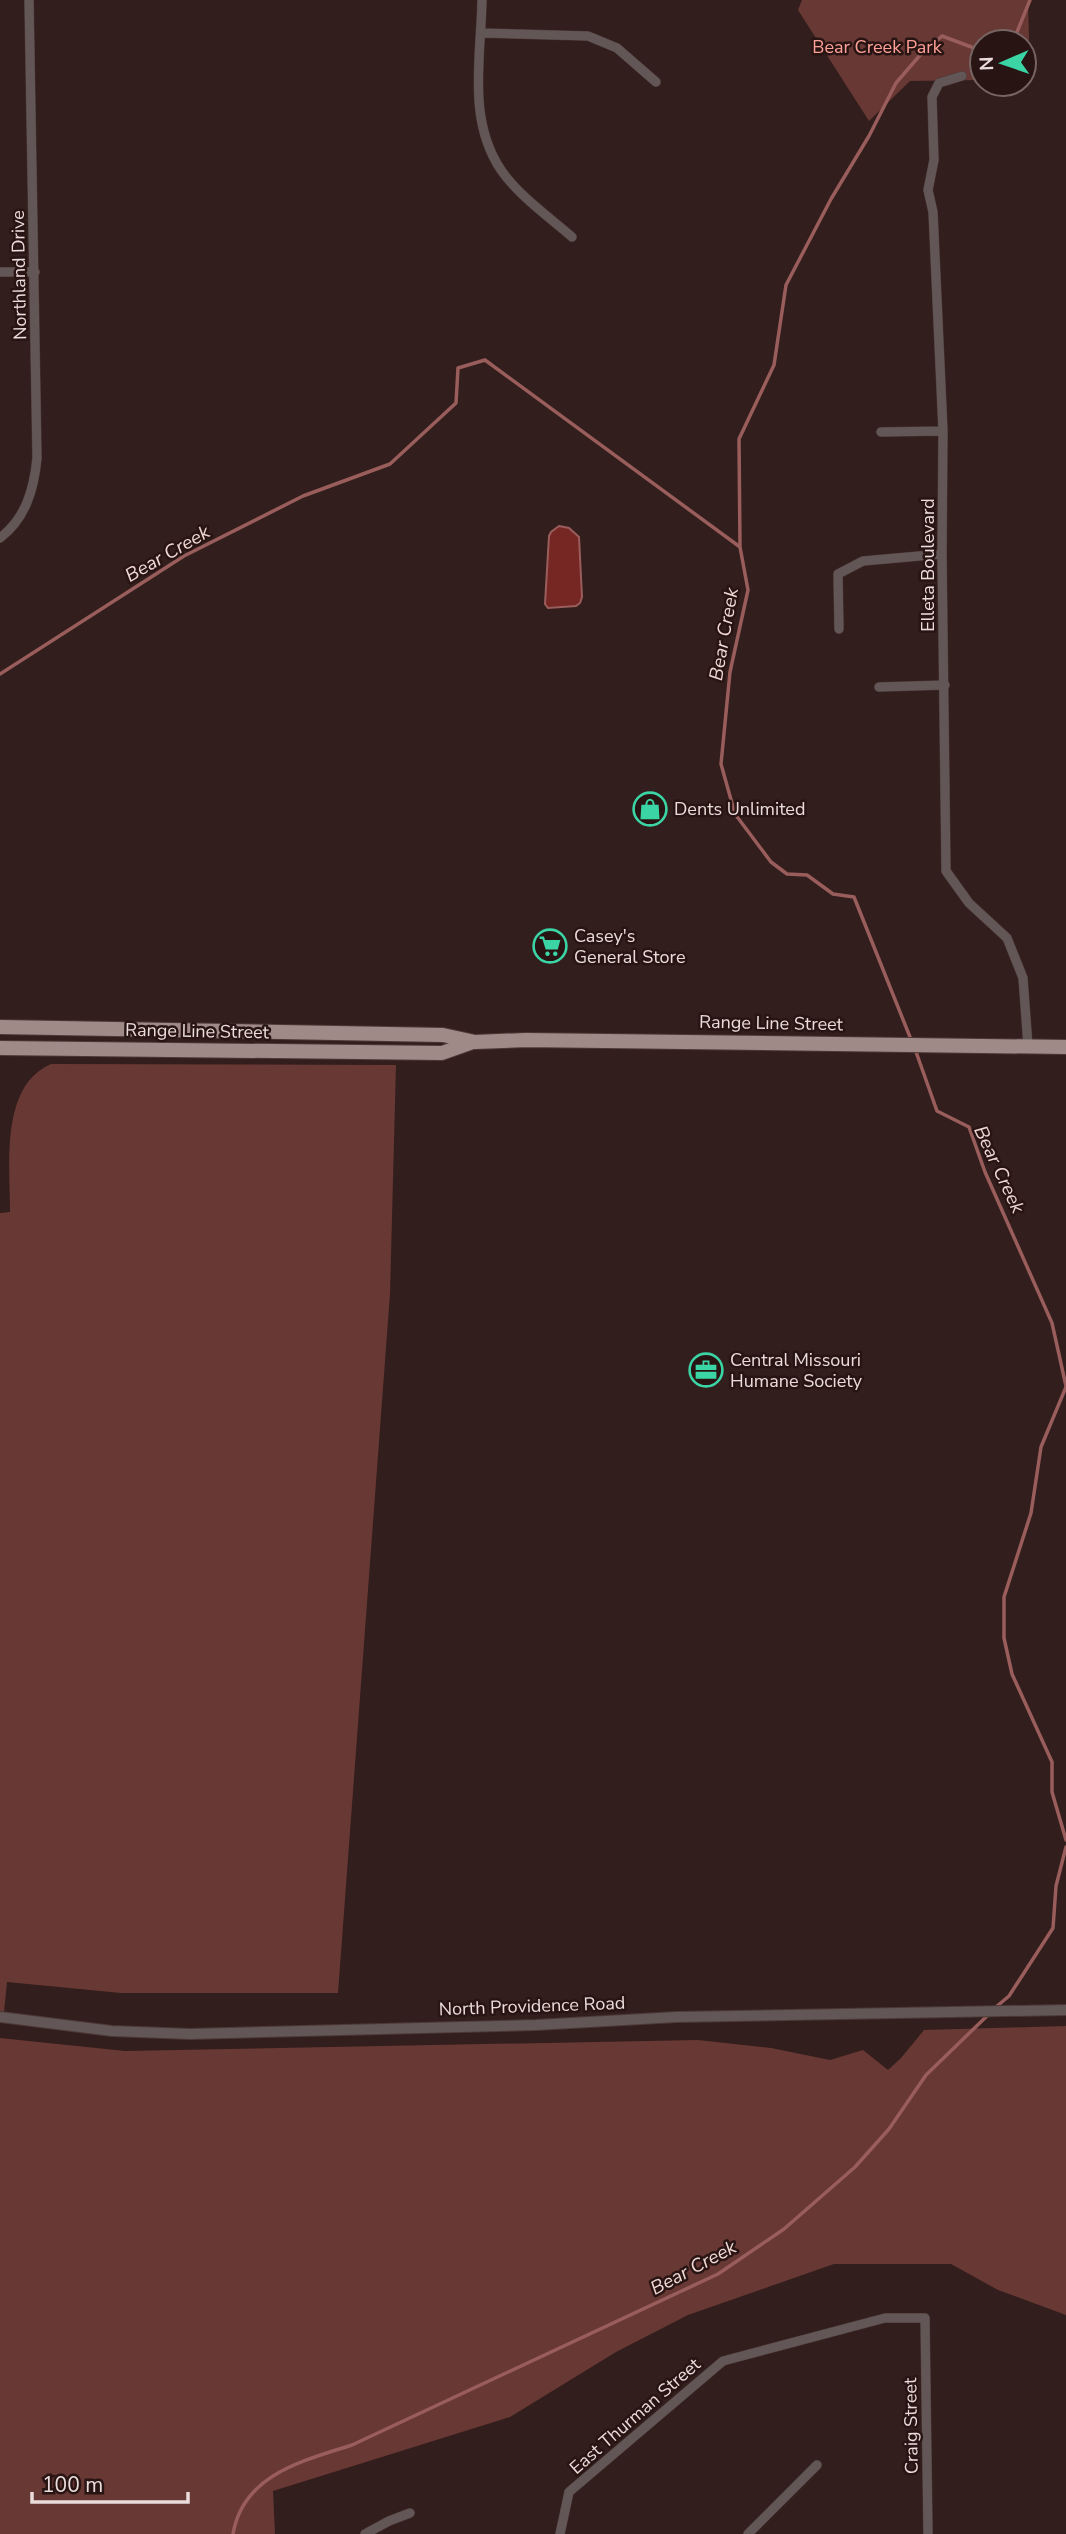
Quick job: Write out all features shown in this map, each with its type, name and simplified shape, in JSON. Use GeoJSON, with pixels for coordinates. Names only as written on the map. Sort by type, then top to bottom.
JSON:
{"type":"FeatureCollection","features":[{"type":"Feature","properties":{"kind":"main road","name":"Range Line Street"},"geometry":{"type":"LineString","coordinates":[[0,1027],[443,1035],[475,1042],[526,1040],[1066,1047]]}},
{"type":"Feature","properties":{"kind":"main road"},"geometry":{"type":"LineString","coordinates":[[0,1048],[23,1038],[36,1036],[130,1038],[149,1030]]}},
{"type":"Feature","properties":{"kind":"main road","name":"Range Line Street"},"geometry":{"type":"LineString","coordinates":[[0,1048],[442,1054],[475,1042]]}},
{"type":"Feature","properties":{"kind":"street","name":"Northland Drive"},"geometry":{"type":"LineString","coordinates":[[0,538],[19,519],[35,483],[37,458],[29,0]]}},
{"type":"Feature","properties":{"kind":"street"},"geometry":{"type":"LineString","coordinates":[[482,0],[478,100],[482,128],[489,148],[502,171],[516,187],[572,237]]}},
{"type":"Feature","properties":{"kind":"street"},"geometry":{"type":"LineString","coordinates":[[481,33],[588,36],[617,48],[656,82]]}},
{"type":"Feature","properties":{"kind":"street","name":"Elleta Boulevard"},"geometry":{"type":"LineString","coordinates":[[962,76],[939,83],[932,97],[934,160],[928,190],[933,212],[943,431],[946,871],[969,903],[1007,938],[1023,978],[1028,1046]]}},
{"type":"Feature","properties":{"kind":"street"},"geometry":{"type":"LineString","coordinates":[[0,272],[35,272]]}},
{"type":"Feature","properties":{"kind":"street"},"geometry":{"type":"LineString","coordinates":[[881,432],[943,431]]}},
{"type":"Feature","properties":{"kind":"street"},"geometry":{"type":"LineString","coordinates":[[839,629],[838,574],[863,561],[942,554]]}},
{"type":"Feature","properties":{"kind":"street"},"geometry":{"type":"LineString","coordinates":[[879,687],[945,685]]}},
{"type":"Feature","properties":{"kind":"street","name":"North Providence Road"},"geometry":{"type":"LineString","coordinates":[[0,2017],[112,2031],[190,2034],[536,2025],[677,2017],[1066,2010]]}},
{"type":"Feature","properties":{"kind":"street","name":"East Thurman Street"},"geometry":{"type":"LineString","coordinates":[[560,2534],[569,2492],[723,2361],[884,2318],[925,2318]]}},
{"type":"Feature","properties":{"kind":"street","name":"Craig Street"},"geometry":{"type":"LineString","coordinates":[[925,2318],[928,2534]]}},
{"type":"Feature","properties":{"kind":"street"},"geometry":{"type":"LineString","coordinates":[[748,2534],[817,2465]]}},
{"type":"Feature","properties":{"kind":"street"},"geometry":{"type":"LineString","coordinates":[[365,2534],[410,2513]]}},
{"type":"Feature","properties":{"kind":"green space","name":"Bear Creek Park"},"geometry":{"type":"Polygon","coordinates":[[[802,0],[1028,0],[1029,28],[968,28],[968,80],[910,81],[869,121],[798,10],[802,0]]]}},
{"type":"Feature","properties":{"kind":"green space"},"geometry":{"type":"Polygon","coordinates":[[[51,1064],[396,1065],[390,1294],[338,1993],[121,1993],[7,1982],[4,2012],[0,2011],[0,1213],[10,1212],[11,1128],[16,1108],[23,1090],[35,1075],[51,1064]]]}},
{"type":"Feature","properties":{"kind":"green space"},"geometry":{"type":"Polygon","coordinates":[[[1066,2026],[1066,2315],[998,2290],[951,2264],[834,2264],[688,2315],[616,2352],[510,2417],[273,2491],[275,2534],[0,2534],[0,2038],[125,2051],[698,2040],[771,2048],[830,2060],[863,2050],[888,2070],[924,2030],[1066,2026]]]}},
{"type":"Feature","properties":{"kind":"shaded area"},"geometry":{"type":"Polygon","coordinates":[[[559,526],[569,528],[579,537],[582,597],[576,606],[548,608],[545,604],[549,536],[559,526]]]}},
{"type":"Feature","properties":{"kind":"waterway"},"geometry":{"type":"LineString","coordinates":[[1019,28],[1030,0]]}},
{"type":"Feature","properties":{"kind":"waterway"},"geometry":{"type":"LineString","coordinates":[[929,47],[942,36],[968,46]]}},
{"type":"Feature","properties":{"kind":"waterway"},"geometry":{"type":"LineString","coordinates":[[740,547],[739,439],[774,365],[786,285],[896,83],[921,54]]}},
{"type":"Feature","properties":{"kind":"waterway","name":"Bear Creek"},"geometry":{"type":"LineString","coordinates":[[0,674],[184,556],[303,496],[390,464],[456,403],[458,368],[485,360],[740,547],[748,590],[730,672],[721,764],[735,814],[771,862],[787,874],[807,875],[833,894],[854,897],[912,1042]]}},
{"type":"Feature","properties":{"kind":"waterway","name":"Bear Creek"},"geometry":{"type":"LineString","coordinates":[[915,1049],[937,1111],[969,1127],[985,1172],[1052,1323],[1066,1386]]}},
{"type":"Feature","properties":{"kind":"waterway","name":"Bear Creek"},"geometry":{"type":"LineString","coordinates":[[1066,1387],[1041,1447],[1031,1513],[1004,1597],[1004,1638],[1012,1674],[1052,1762],[1052,1792],[1066,1840]]}},
{"type":"Feature","properties":{"kind":"waterway","name":"Bear Creek"},"geometry":{"type":"LineString","coordinates":[[996,2007],[1009,1996],[1053,1928],[1056,1886],[1066,1847]]}},
{"type":"Feature","properties":{"kind":"waterway","name":"Bear Creek"},"geometry":{"type":"LineString","coordinates":[[233,2534],[239,2514],[249,2497],[278,2473],[314,2457],[352,2445],[718,2274],[784,2229],[855,2167],[889,2129],[926,2075],[988,2015]]}},
{"type":"Feature","properties":{"kind":"place","name":"Dents Unlimited"},"geometry":{"type":"Point","coordinates":[650,809]}},
{"type":"Feature","properties":{"kind":"place","name":"Casey's General Store"},"geometry":{"type":"Point","coordinates":[550,946]}},
{"type":"Feature","properties":{"kind":"place","name":"Central Missouri Humane Society"},"geometry":{"type":"Point","coordinates":[706,1370]}}]}
